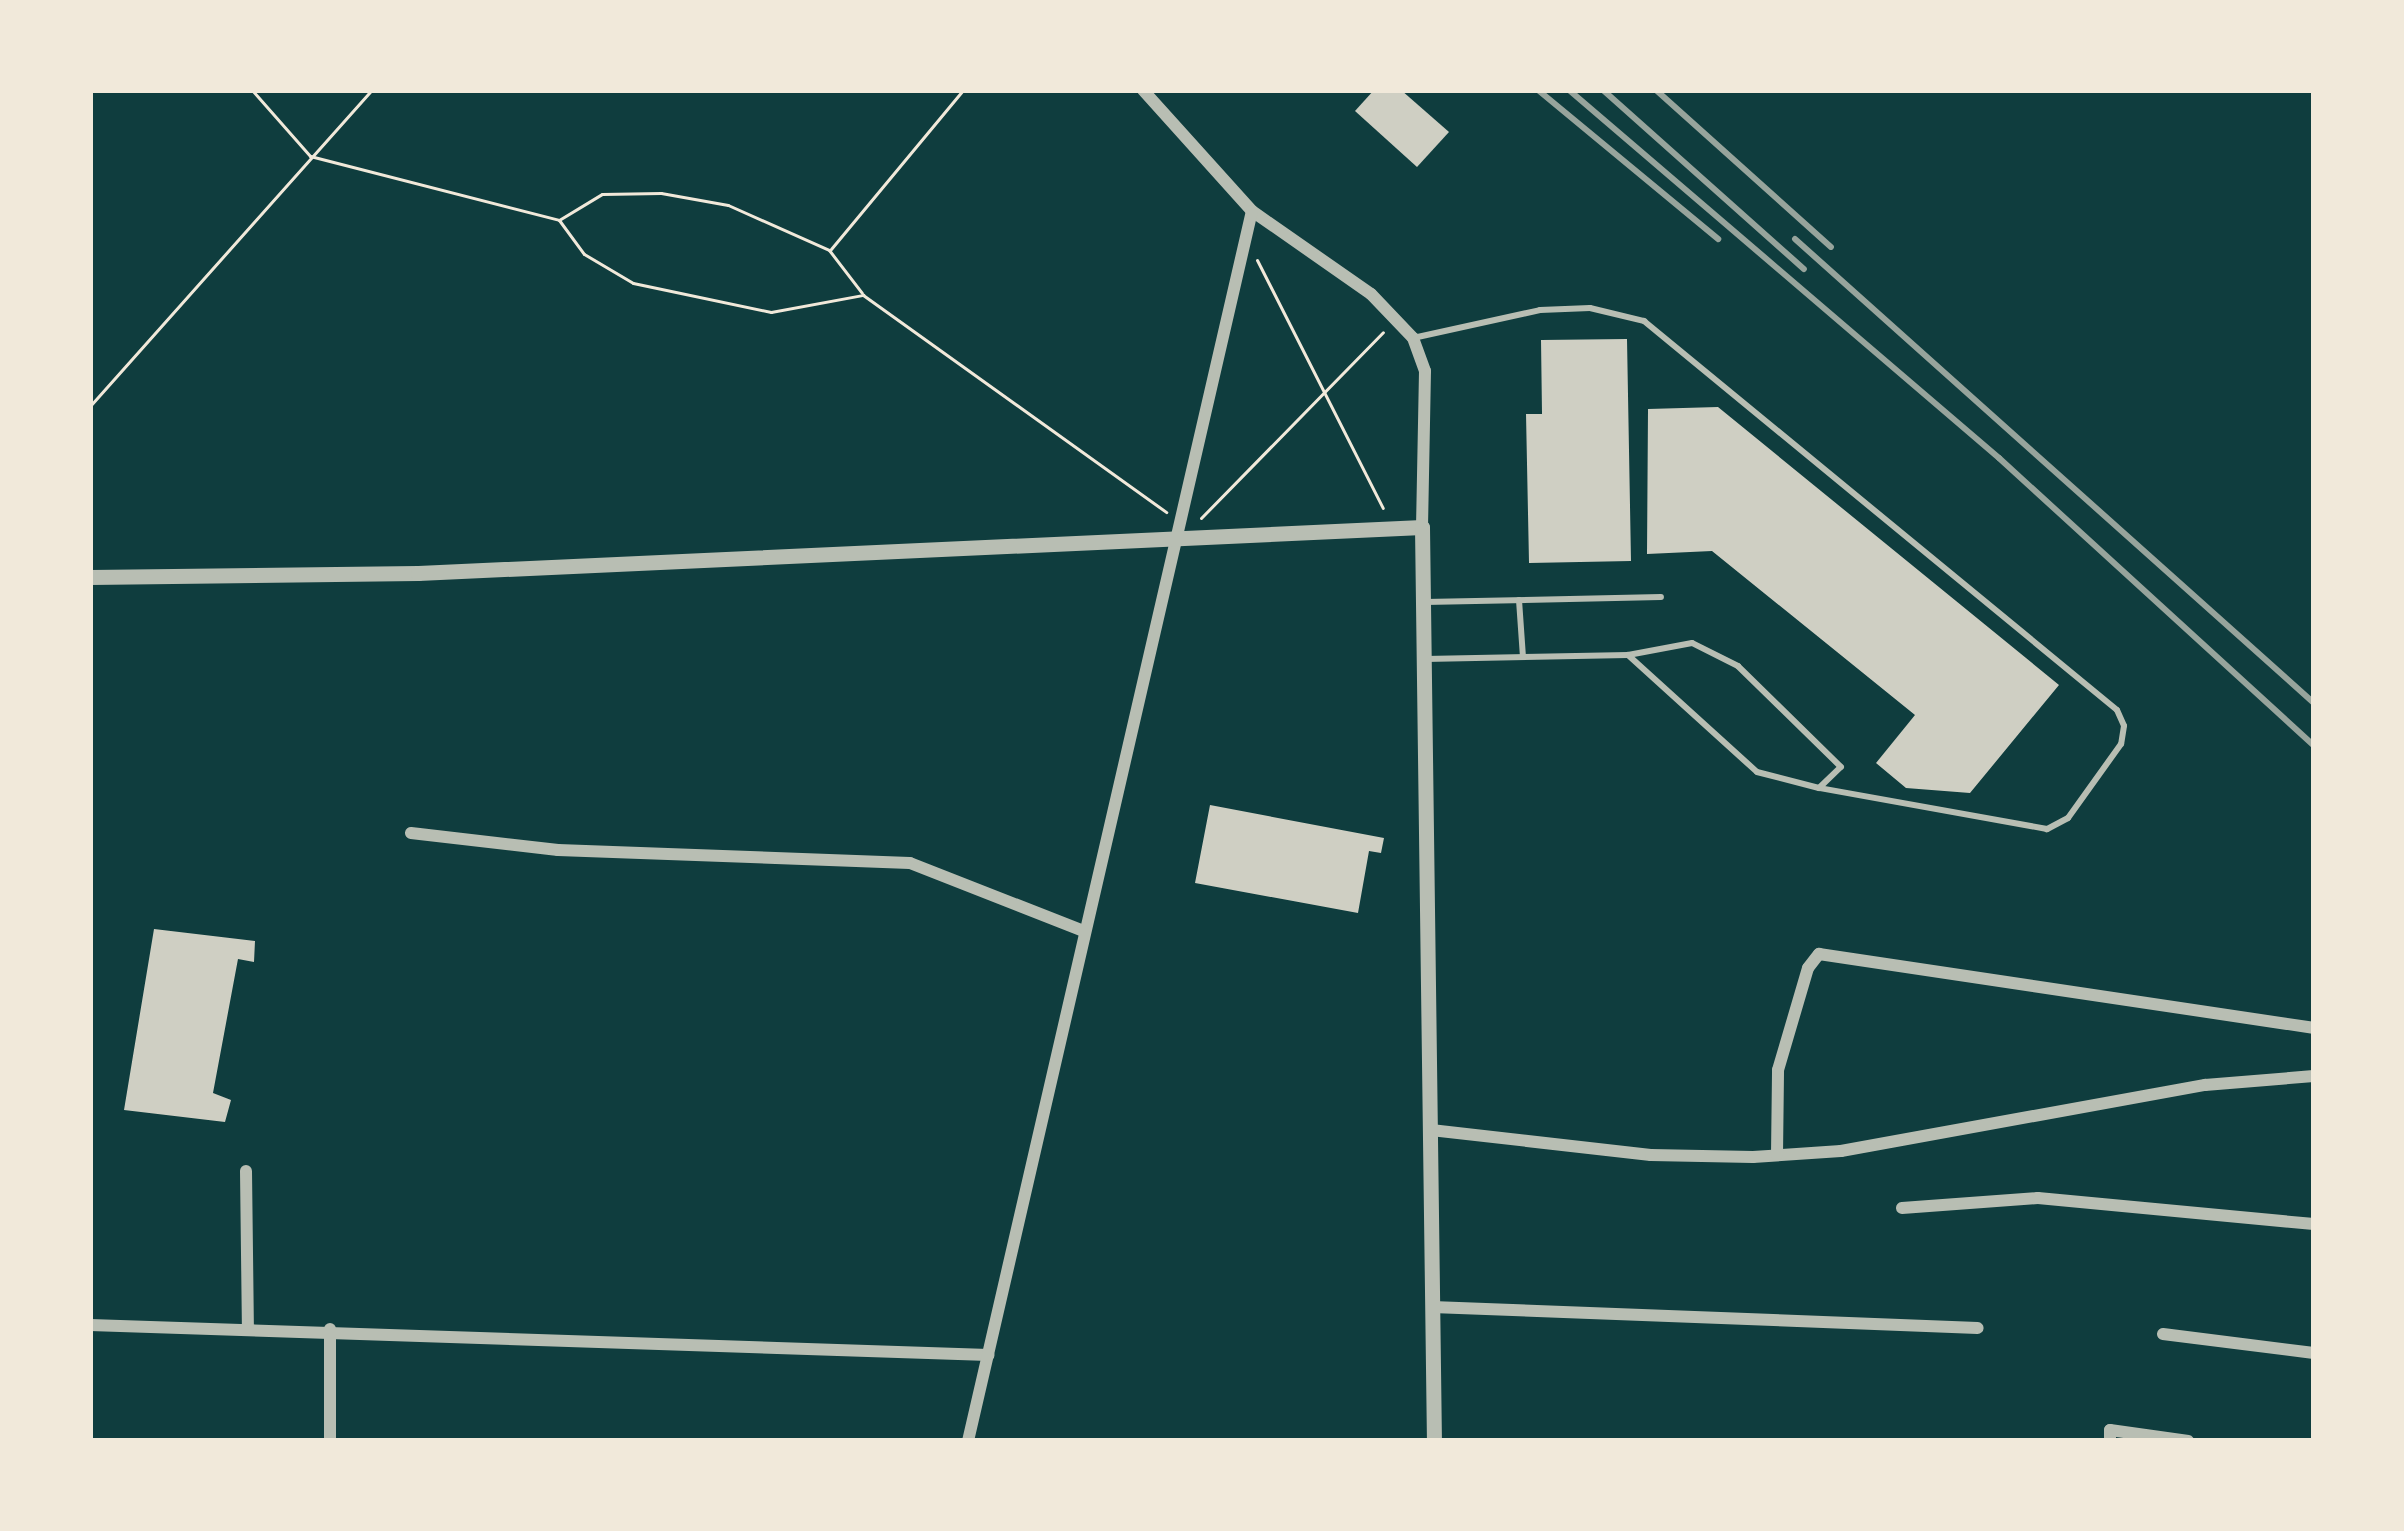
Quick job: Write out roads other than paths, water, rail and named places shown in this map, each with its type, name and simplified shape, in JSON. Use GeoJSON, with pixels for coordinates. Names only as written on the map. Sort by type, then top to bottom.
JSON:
{"type":"FeatureCollection","features":[{"type":"Feature","properties":{"kind":"street"},"geometry":{"type":"LineString","coordinates":[[1143,90],[1252,211],[1397,318],[1413,338],[1425,371],[1422,527],[1434,1441]]}},
{"type":"Feature","properties":{"kind":"street"},"geometry":{"type":"LineString","coordinates":[[968,1441],[1081,930],[1252,211]]}},
{"type":"Feature","properties":{"kind":"street"},"geometry":{"type":"LineString","coordinates":[[90,577],[418,573],[1422,527]]}},
{"type":"Feature","properties":{"kind":"street"},"geometry":{"type":"LineString","coordinates":[[411,833],[558,850],[910,863],[1081,930]]}},
{"type":"Feature","properties":{"kind":"street"},"geometry":{"type":"LineString","coordinates":[[1777,1155],[1778,1070],[1808,968],[1819,954],[2314,1028]]}},
{"type":"Feature","properties":{"kind":"street"},"geometry":{"type":"LineString","coordinates":[[1430,1130],[1651,1155],[1777,1155],[1840,1151],[2205,1084],[2314,1076]]}},
{"type":"Feature","properties":{"kind":"street"},"geometry":{"type":"LineString","coordinates":[[246,1171],[248,1326]]}},
{"type":"Feature","properties":{"kind":"street"},"geometry":{"type":"LineString","coordinates":[[1902,1208],[2038,1198],[2314,1224]]}},
{"type":"Feature","properties":{"kind":"street"},"geometry":{"type":"LineString","coordinates":[[1432,1307],[1978,1328]]}},
{"type":"Feature","properties":{"kind":"street"},"geometry":{"type":"LineString","coordinates":[[90,1325],[248,1326],[988,1355]]}},
{"type":"Feature","properties":{"kind":"street"},"geometry":{"type":"LineString","coordinates":[[330,1329],[330,1441]]}},
{"type":"Feature","properties":{"kind":"street"},"geometry":{"type":"LineString","coordinates":[[2163,1334],[2314,1352]]}},
{"type":"Feature","properties":{"kind":"street"},"geometry":{"type":"LineString","coordinates":[[2110,1441],[2110,1430],[2188,1441]]}},
{"type":"Feature","properties":{"kind":"lane"},"geometry":{"type":"LineString","coordinates":[[1413,338],[1514,313],[1618,311],[1675,341],[2117,710],[2124,726],[2121,744],[2068,818],[2047,829],[1757,772],[1731,756],[1628,655]]}},
{"type":"Feature","properties":{"kind":"lane"},"geometry":{"type":"LineString","coordinates":[[1424,602],[1661,597]]}},
{"type":"Feature","properties":{"kind":"lane"},"geometry":{"type":"LineString","coordinates":[[1519,600],[1523,657]]}},
{"type":"Feature","properties":{"kind":"lane"},"geometry":{"type":"LineString","coordinates":[[1425,659],[1628,655],[1692,643],[1738,666],[1841,767],[1820,788]]}},
{"type":"Feature","properties":{"kind":"railway"},"geometry":{"type":"LineString","coordinates":[[1538,90],[1718,239]]}},
{"type":"Feature","properties":{"kind":"railway"},"geometry":{"type":"LineString","coordinates":[[1569,90],[1999,458],[2314,746]]}},
{"type":"Feature","properties":{"kind":"railway"},"geometry":{"type":"LineString","coordinates":[[1603,90],[1804,269]]}},
{"type":"Feature","properties":{"kind":"railway"},"geometry":{"type":"LineString","coordinates":[[1656,90],[1831,247]]}},
{"type":"Feature","properties":{"kind":"railway"},"geometry":{"type":"LineString","coordinates":[[1795,239],[2314,703]]}}]}
